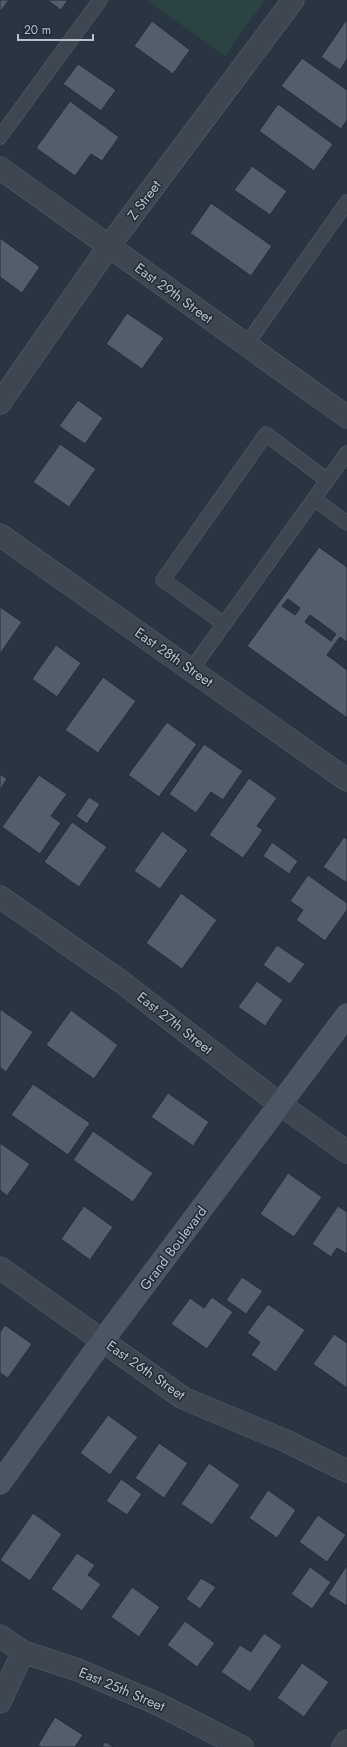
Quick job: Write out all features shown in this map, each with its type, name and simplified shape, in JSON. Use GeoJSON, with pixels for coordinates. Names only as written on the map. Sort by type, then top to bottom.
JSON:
{"type":"FeatureCollection","features":[{"type":"Feature","properties":{"kind":"main road","name":"Grand Boulevard"},"geometry":{"type":"LineString","coordinates":[[0,1483],[103,1340],[281,1105],[347,1015]]}},
{"type":"Feature","properties":{"kind":"street","name":"Z Street"},"geometry":{"type":"LineString","coordinates":[[0,403],[109,246],[293,0]]}},
{"type":"Feature","properties":{"kind":"street","name":"East 29th Street"},"geometry":{"type":"LineString","coordinates":[[0,168],[347,417]]}},
{"type":"Feature","properties":{"kind":"street","name":"East 28th Street"},"geometry":{"type":"LineString","coordinates":[[0,535],[347,780]]}},
{"type":"Feature","properties":{"kind":"street","name":"East 27th Street"},"geometry":{"type":"LineString","coordinates":[[0,898],[123,983],[281,1105],[347,1152]]}},
{"type":"Feature","properties":{"kind":"street","name":"East 26th Street"},"geometry":{"type":"LineString","coordinates":[[0,1268],[183,1398],[286,1441],[347,1471]]}},
{"type":"Feature","properties":{"kind":"street","name":"East 25th Street"},"geometry":{"type":"LineString","coordinates":[[0,1636],[23,1652],[78,1670],[158,1704],[242,1747]]}},
{"type":"Feature","properties":{"kind":"street"},"geometry":{"type":"LineString","coordinates":[[0,1702],[23,1652]]}},
{"type":"Feature","properties":{"kind":"street"},"geometry":{"type":"LineString","coordinates":[[343,1747],[347,1741]]}},
{"type":"Feature","properties":{"kind":"lane"},"geometry":{"type":"LineString","coordinates":[[0,137],[100,0]]}},
{"type":"Feature","properties":{"kind":"lane"},"geometry":{"type":"LineString","coordinates":[[246,345],[347,202]]}},
{"type":"Feature","properties":{"kind":"lane"},"geometry":{"type":"LineString","coordinates":[[224,624],[163,580],[266,434],[327,480]]}},
{"type":"Feature","properties":{"kind":"lane"},"geometry":{"type":"LineString","coordinates":[[191,670],[347,453]]}},
{"type":"Feature","properties":{"kind":"lane"},"geometry":{"type":"LineString","coordinates":[[314,499],[347,523]]}},
{"type":"Feature","properties":{"kind":"green space"},"geometry":{"type":"Polygon","coordinates":[[[147,0],[265,0],[225,56],[147,0]]]}},
{"type":"Feature","properties":{"kind":"building"},"geometry":{"type":"Polygon","coordinates":[[[0,0],[9,0],[0,12],[0,0]]]}},
{"type":"Feature","properties":{"kind":"building"},"geometry":{"type":"Polygon","coordinates":[[[47,0],[68,0],[61,10],[47,0]]]}},
{"type":"Feature","properties":{"kind":"building"},"geometry":{"type":"Polygon","coordinates":[[[347,19],[347,59],[340,70],[321,57],[347,19]]]}},
{"type":"Feature","properties":{"kind":"building"},"geometry":{"type":"Polygon","coordinates":[[[152,21],[190,50],[173,74],[134,46],[152,21]]]}},
{"type":"Feature","properties":{"kind":"building"},"geometry":{"type":"Polygon","coordinates":[[[302,58],[347,90],[347,120],[341,129],[281,86],[302,58]]]}},
{"type":"Feature","properties":{"kind":"building"},"geometry":{"type":"Polygon","coordinates":[[[78,64],[116,90],[101,111],[63,84],[78,64]]]}},
{"type":"Feature","properties":{"kind":"building"},"geometry":{"type":"Polygon","coordinates":[[[70,101],[119,137],[102,161],[91,154],[75,176],[36,148],[70,101]]]}},
{"type":"Feature","properties":{"kind":"building"},"geometry":{"type":"Polygon","coordinates":[[[278,104],[333,144],[314,171],[259,131],[278,104]]]}},
{"type":"Feature","properties":{"kind":"building"},"geometry":{"type":"Polygon","coordinates":[[[252,166],[287,191],[270,215],[234,190],[252,166]]]}},
{"type":"Feature","properties":{"kind":"building"},"geometry":{"type":"Polygon","coordinates":[[[211,203],[272,246],[251,276],[190,233],[211,203]]]}},
{"type":"Feature","properties":{"kind":"building"},"geometry":{"type":"Polygon","coordinates":[[[0,238],[40,267],[22,293],[0,277],[0,238]]]}},
{"type":"Feature","properties":{"kind":"building"},"geometry":{"type":"Polygon","coordinates":[[[127,313],[164,338],[142,369],[106,344],[127,313]]]}},
{"type":"Feature","properties":{"kind":"building"},"geometry":{"type":"Polygon","coordinates":[[[78,400],[103,418],[85,444],[59,426],[78,400]]]}},
{"type":"Feature","properties":{"kind":"building"},"geometry":{"type":"Polygon","coordinates":[[[60,444],[96,469],[69,507],[33,482],[60,444]]]}},
{"type":"Feature","properties":{"kind":"building"},"geometry":{"type":"Polygon","coordinates":[[[319,547],[347,567],[347,642],[340,637],[327,655],[347,670],[347,718],[247,646],[319,547]],[[288,599],[282,606],[295,615],[300,608],[288,599]],[[310,615],[305,622],[331,641],[336,634],[310,615]]]}},
{"type":"Feature","properties":{"kind":"building"},"geometry":{"type":"Polygon","coordinates":[[[0,607],[22,622],[0,654],[0,607]]]}},
{"type":"Feature","properties":{"kind":"building"},"geometry":{"type":"Polygon","coordinates":[[[56,645],[81,663],[57,697],[32,679],[56,645]]]}},
{"type":"Feature","properties":{"kind":"building"},"geometry":{"type":"Polygon","coordinates":[[[103,677],[136,701],[98,753],[65,730],[103,677]]]}},
{"type":"Feature","properties":{"kind":"building"},"geometry":{"type":"Polygon","coordinates":[[[167,722],[197,744],[159,797],[128,775],[167,722]]]}},
{"type":"Feature","properties":{"kind":"building"},"geometry":{"type":"Polygon","coordinates":[[[204,744],[243,771],[223,800],[211,792],[196,813],[169,794],[204,744]]]}},
{"type":"Feature","properties":{"kind":"building"},"geometry":{"type":"Polygon","coordinates":[[[0,774],[7,779],[0,790],[0,774]]]}},
{"type":"Feature","properties":{"kind":"building"},"geometry":{"type":"Polygon","coordinates":[[[39,775],[67,794],[51,816],[61,823],[40,854],[2,827],[39,775]]]}},
{"type":"Feature","properties":{"kind":"building"},"geometry":{"type":"Polygon","coordinates":[[[249,778],[277,798],[257,826],[263,830],[243,858],[209,835],[249,778]]]}},
{"type":"Feature","properties":{"kind":"building"},"geometry":{"type":"Polygon","coordinates":[[[89,797],[100,804],[87,824],[76,816],[89,797]]]}},
{"type":"Feature","properties":{"kind":"building"},"geometry":{"type":"Polygon","coordinates":[[[72,822],[107,847],[79,887],[44,862],[72,822]]]}},
{"type":"Feature","properties":{"kind":"building"},"geometry":{"type":"Polygon","coordinates":[[[162,831],[188,850],[160,889],[134,871],[162,831]]]}},
{"type":"Feature","properties":{"kind":"building"},"geometry":{"type":"Polygon","coordinates":[[[344,837],[347,839],[347,883],[323,867],[344,837]]]}},
{"type":"Feature","properties":{"kind":"building"},"geometry":{"type":"Polygon","coordinates":[[[272,842],[298,861],[289,874],[263,856],[272,842]]]}},
{"type":"Feature","properties":{"kind":"building"},"geometry":{"type":"Polygon","coordinates":[[[308,875],[347,903],[347,910],[325,941],[296,920],[303,910],[290,901],[308,875]]]}},
{"type":"Feature","properties":{"kind":"building"},"geometry":{"type":"Polygon","coordinates":[[[181,893],[217,920],[182,969],[146,943],[181,893]]]}},
{"type":"Feature","properties":{"kind":"building"},"geometry":{"type":"Polygon","coordinates":[[[277,945],[305,964],[290,984],[263,965],[277,945]]]}},
{"type":"Feature","properties":{"kind":"building"},"geometry":{"type":"Polygon","coordinates":[[[257,981],[283,1000],[265,1026],[238,1007],[257,981]]]}},
{"type":"Feature","properties":{"kind":"building"},"geometry":{"type":"Polygon","coordinates":[[[0,1009],[33,1032],[6,1072],[0,1067],[0,1009]]]}},
{"type":"Feature","properties":{"kind":"building"},"geometry":{"type":"Polygon","coordinates":[[[71,1010],[118,1045],[94,1079],[46,1045],[71,1010]]]}},
{"type":"Feature","properties":{"kind":"building"},"geometry":{"type":"Polygon","coordinates":[[[33,1084],[90,1123],[68,1155],[11,1115],[33,1084]]]}},
{"type":"Feature","properties":{"kind":"building"},"geometry":{"type":"Polygon","coordinates":[[[168,1093],[209,1122],[193,1146],[151,1117],[168,1093]]]}},
{"type":"Feature","properties":{"kind":"building"},"geometry":{"type":"Polygon","coordinates":[[[93,1131],[153,1173],[133,1202],[73,1160],[93,1131]]]}},
{"type":"Feature","properties":{"kind":"building"},"geometry":{"type":"Polygon","coordinates":[[[0,1143],[30,1164],[7,1196],[0,1190],[0,1143]]]}},
{"type":"Feature","properties":{"kind":"building"},"geometry":{"type":"Polygon","coordinates":[[[288,1173],[322,1197],[294,1237],[260,1214],[288,1173]]]}},
{"type":"Feature","properties":{"kind":"building"},"geometry":{"type":"Polygon","coordinates":[[[84,1206],[113,1227],[90,1260],[61,1239],[84,1206]]]}},
{"type":"Feature","properties":{"kind":"building"},"geometry":{"type":"Polygon","coordinates":[[[338,1206],[347,1212],[347,1254],[337,1248],[331,1257],[312,1244],[338,1206]]]}},
{"type":"Feature","properties":{"kind":"building"},"geometry":{"type":"Polygon","coordinates":[[[242,1277],[263,1291],[246,1314],[226,1300],[242,1277]]]}},
{"type":"Feature","properties":{"kind":"building"},"geometry":{"type":"Polygon","coordinates":[[[212,1297],[233,1312],[207,1349],[171,1324],[190,1298],[204,1308],[212,1297]]]}},
{"type":"Feature","properties":{"kind":"building"},"geometry":{"type":"Polygon","coordinates":[[[268,1304],[305,1330],[276,1372],[251,1355],[260,1342],[247,1333],[268,1304]]]}},
{"type":"Feature","properties":{"kind":"building"},"geometry":{"type":"Polygon","coordinates":[[[5,1325],[32,1344],[8,1378],[0,1373],[0,1332],[5,1325]]]}},
{"type":"Feature","properties":{"kind":"building"},"geometry":{"type":"Polygon","coordinates":[[[334,1334],[347,1343],[347,1388],[313,1364],[334,1334]]]}},
{"type":"Feature","properties":{"kind":"building"},"geometry":{"type":"Polygon","coordinates":[[[108,1415],[138,1437],[110,1475],[80,1453],[108,1415]]]}},
{"type":"Feature","properties":{"kind":"building"},"geometry":{"type":"Polygon","coordinates":[[[159,1443],[188,1463],[164,1498],[135,1478],[159,1443]]]}},
{"type":"Feature","properties":{"kind":"building"},"geometry":{"type":"Polygon","coordinates":[[[209,1463],[240,1485],[212,1525],[181,1504],[209,1463]]]}},
{"type":"Feature","properties":{"kind":"building"},"geometry":{"type":"Polygon","coordinates":[[[121,1479],[142,1494],[127,1515],[106,1501],[121,1479]]]}},
{"type":"Feature","properties":{"kind":"building"},"geometry":{"type":"Polygon","coordinates":[[[268,1490],[296,1510],[277,1538],[249,1518],[268,1490]]]}},
{"type":"Feature","properties":{"kind":"building"},"geometry":{"type":"Polygon","coordinates":[[[33,1513],[62,1534],[30,1581],[0,1560],[33,1513]]]}},
{"type":"Feature","properties":{"kind":"building"},"geometry":{"type":"Polygon","coordinates":[[[318,1515],[346,1535],[327,1562],[299,1542],[318,1515]]]}},
{"type":"Feature","properties":{"kind":"building"},"geometry":{"type":"Polygon","coordinates":[[[77,1553],[95,1565],[88,1575],[101,1584],[82,1611],[51,1589],[77,1553]]]}},
{"type":"Feature","properties":{"kind":"building"},"geometry":{"type":"Polygon","coordinates":[[[347,1565],[347,1606],[328,1594],[347,1565]]]}},
{"type":"Feature","properties":{"kind":"building"},"geometry":{"type":"Polygon","coordinates":[[[310,1567],[331,1582],[312,1609],[291,1594],[310,1567]]]}},
{"type":"Feature","properties":{"kind":"building"},"geometry":{"type":"Polygon","coordinates":[[[201,1578],[216,1587],[200,1609],[186,1599],[201,1578]]]}},
{"type":"Feature","properties":{"kind":"building"},"geometry":{"type":"Polygon","coordinates":[[[132,1587],[160,1607],[139,1637],[111,1617],[132,1587]]]}},
{"type":"Feature","properties":{"kind":"building"},"geometry":{"type":"Polygon","coordinates":[[[185,1621],[215,1643],[197,1667],[167,1645],[185,1621]]]}},
{"type":"Feature","properties":{"kind":"building"},"geometry":{"type":"Polygon","coordinates":[[[264,1633],[282,1646],[250,1692],[221,1672],[240,1645],[251,1652],[264,1633]]]}},
{"type":"Feature","properties":{"kind":"building"},"geometry":{"type":"Polygon","coordinates":[[[302,1663],[329,1682],[304,1717],[277,1698],[302,1663]]]}},
{"type":"Feature","properties":{"kind":"building"},"geometry":{"type":"Polygon","coordinates":[[[55,1717],[83,1735],[75,1747],[41,1747],[38,1745],[55,1717]]]}},
{"type":"Feature","properties":{"kind":"building"},"geometry":{"type":"Polygon","coordinates":[[[105,1742],[114,1747],[102,1747],[105,1742]]]}}]}
